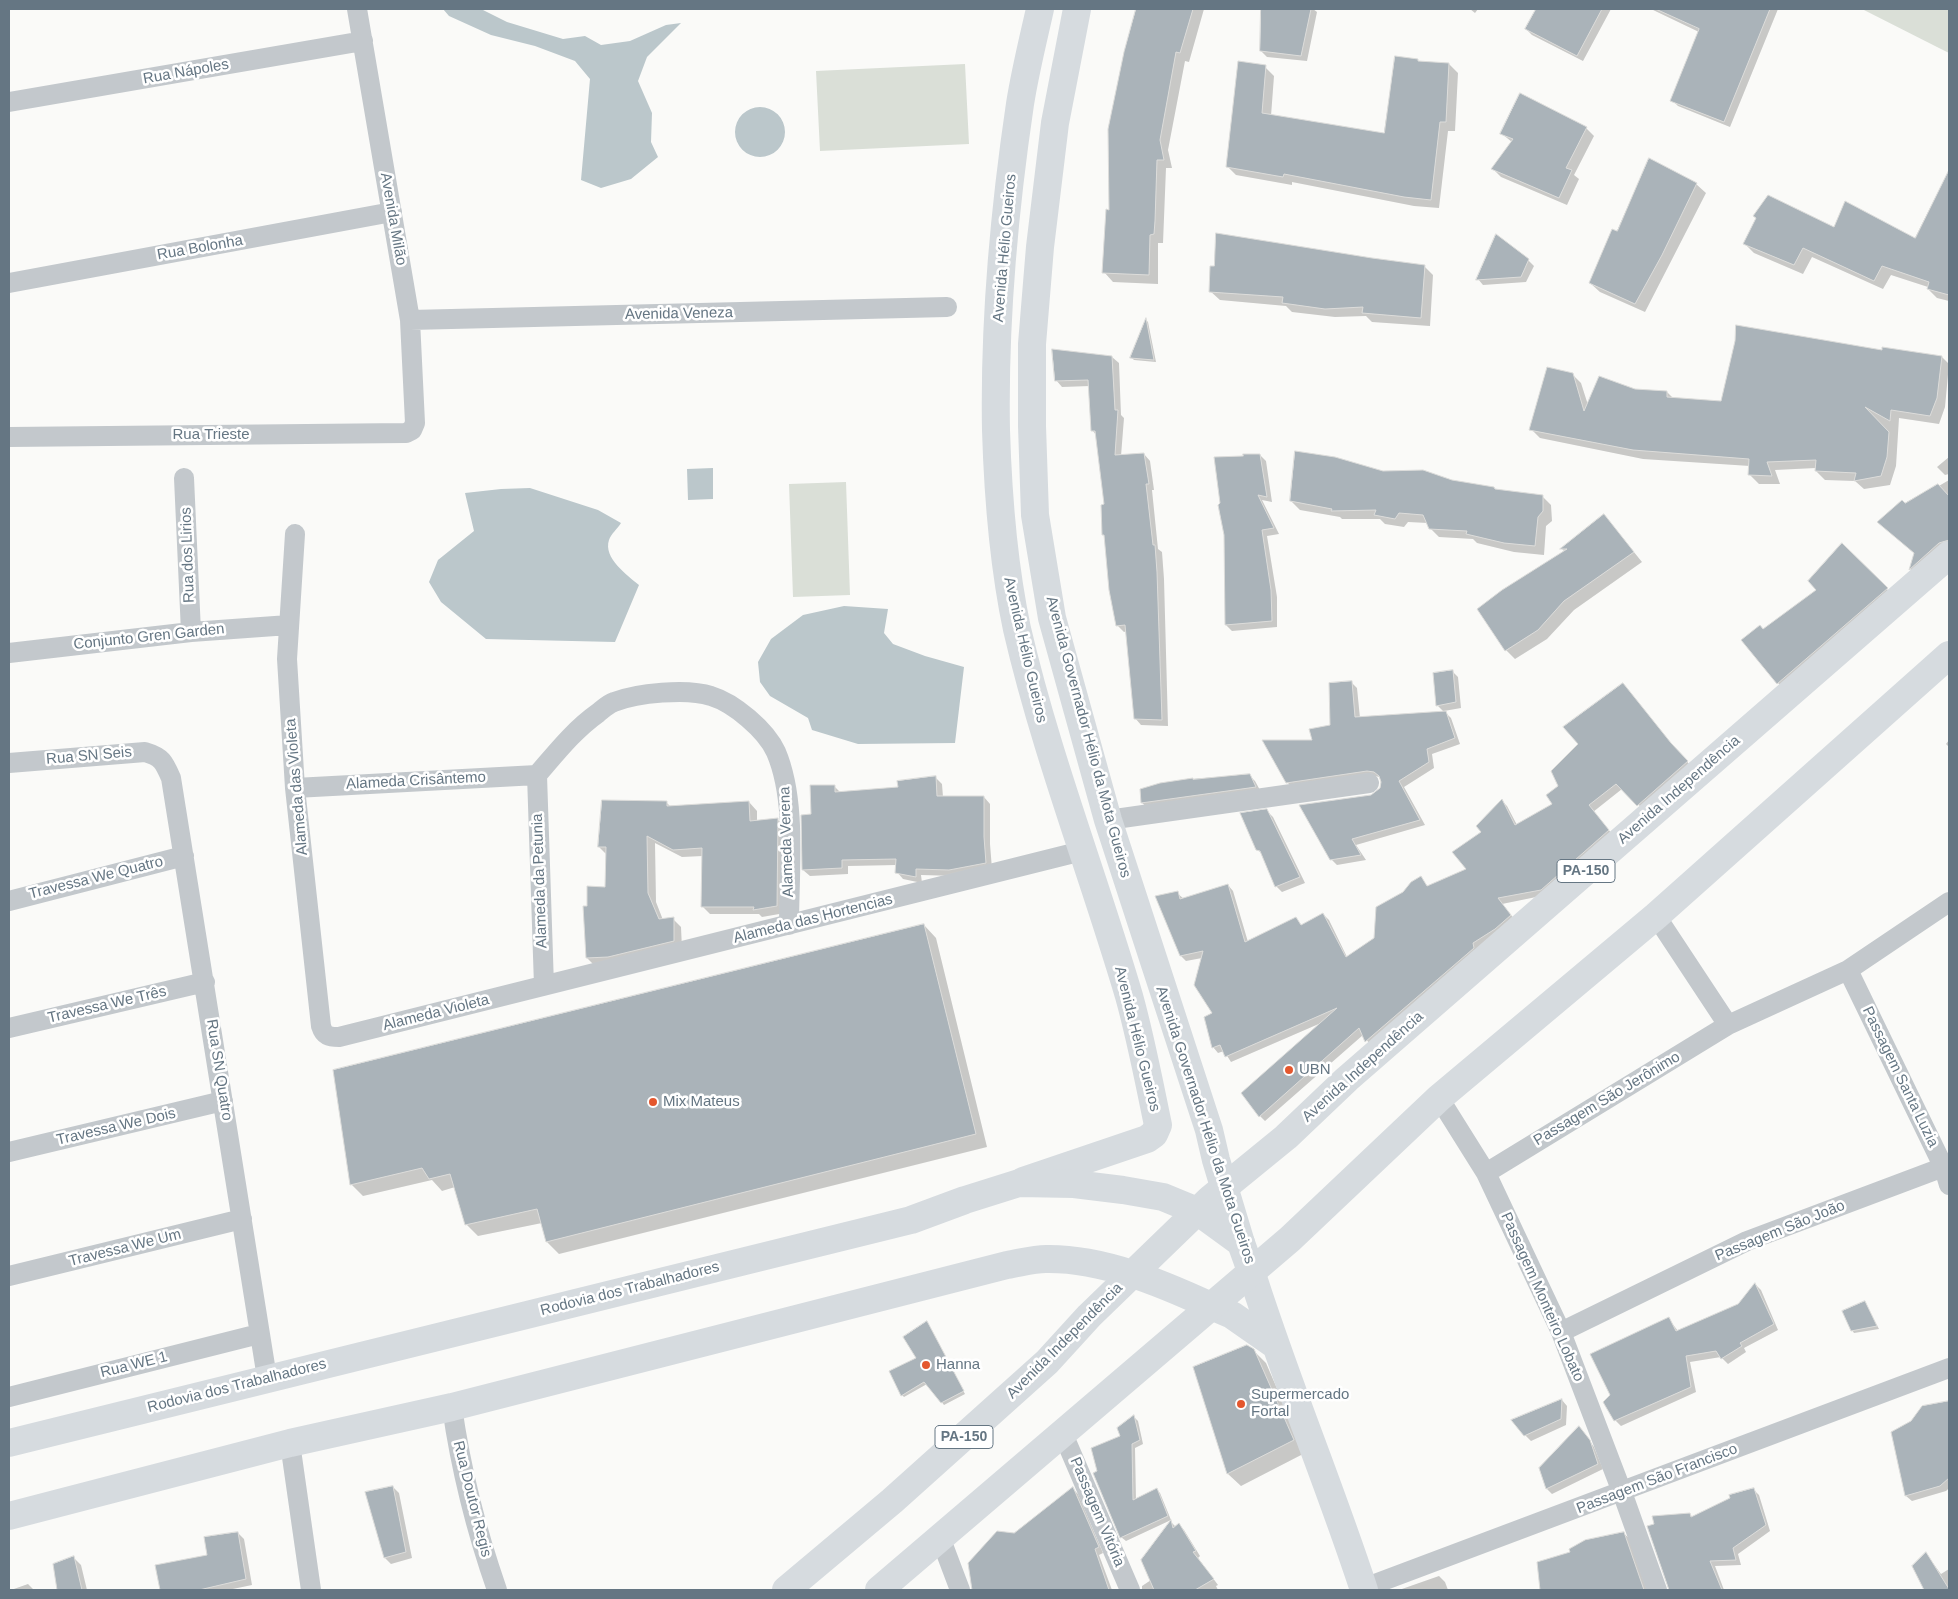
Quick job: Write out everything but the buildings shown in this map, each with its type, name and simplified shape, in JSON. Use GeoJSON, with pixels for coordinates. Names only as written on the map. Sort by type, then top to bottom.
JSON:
{"type":"FeatureCollection","features":[{"type":"Feature","properties":{"kind":"main road","name":"Avenida Hélio Gueiros"},"geometry":{"type":"LineString","coordinates":[[1019,1183],[1147,1139],[1154,1134],[1158,1125],[1146,1063],[1129,997],[1036,707],[1017,627],[1004,557],[997,479],[998,306],[1006,215],[1020,102],[1040,9]]}},
{"type":"Feature","properties":{"kind":"main road","name":"Avenida Governador Hélio da Mota Gueiros"},"geometry":{"type":"LineString","coordinates":[[1077,9],[1055,123],[1040,246],[1032,344],[1035,516],[1052,618],[1108,820],[1209,1130],[1224,1187],[1251,1271]]}},
{"type":"Feature","properties":{"kind":"main road","name":"Avenida Independência"},"geometry":{"type":"LineString","coordinates":[[786,1590],[892,1501],[1047,1362],[1089,1316],[1224,1187],[1286,1137],[1347,1079],[1949,554]]}},
{"type":"Feature","properties":{"kind":"main road"},"geometry":{"type":"LineString","coordinates":[[879,1590],[1290,1239],[1439,1098],[1656,916],[1949,655]]}},
{"type":"Feature","properties":{"kind":"main road","name":"Rodovia dos Trabalhadores"},"geometry":{"type":"LineString","coordinates":[[9,1443],[911,1220],[1019,1183],[1074,1184],[1163,1197],[1197,1212],[1241,1242]]}},
{"type":"Feature","properties":{"kind":"main road"},"geometry":{"type":"LineString","coordinates":[[9,1516],[290,1443],[452,1407],[1008,1265],[1044,1259],[1081,1262],[1132,1274],[1172,1288],[1238,1319],[1275,1345]]}},
{"type":"Feature","properties":{"kind":"main road"},"geometry":{"type":"LineString","coordinates":[[1251,1271],[1275,1345],[1345,1532],[1364,1589]]}},
{"type":"Feature","properties":{"kind":"street","name":"Avenida Milão"},"geometry":{"type":"LineString","coordinates":[[357,9],[410,320],[415,423],[412,430]]}},
{"type":"Feature","properties":{"kind":"street","name":"Rua Nápoles"},"geometry":{"type":"LineString","coordinates":[[9,102],[363,41]]}},
{"type":"Feature","properties":{"kind":"street","name":"Rua Bolonha"},"geometry":{"type":"LineString","coordinates":[[9,283],[392,212]]}},
{"type":"Feature","properties":{"kind":"street","name":"Avenida Veneza"},"geometry":{"type":"LineString","coordinates":[[410,320],[947,307]]}},
{"type":"Feature","properties":{"kind":"street","name":"Rua Trieste"},"geometry":{"type":"LineString","coordinates":[[9,436],[406,434],[412,430]]}},
{"type":"Feature","properties":{"kind":"street","name":"Rua dos Lirios"},"geometry":{"type":"LineString","coordinates":[[184,478],[191,632]]}},
{"type":"Feature","properties":{"kind":"street","name":"Alameda das Violeta"},"geometry":{"type":"LineString","coordinates":[[295,534],[287,659],[295,788],[321,1026],[323,1033],[328,1036]]}},
{"type":"Feature","properties":{"kind":"street","name":"Conjunto Gren Garden"},"geometry":{"type":"LineString","coordinates":[[9,653],[191,632],[289,625]]}},
{"type":"Feature","properties":{"kind":"street","name":"Alameda Verena"},"geometry":{"type":"LineString","coordinates":[[537,775],[573,734],[612,702],[640,695],[676,692],[711,695],[735,707],[758,728],[775,750],[784,777],[789,815],[789,925]]}},
{"type":"Feature","properties":{"kind":"street","name":"Rua SN Seis"},"geometry":{"type":"LineString","coordinates":[[9,763],[145,752],[157,756],[165,763]]}},
{"type":"Feature","properties":{"kind":"street","name":"Rua SN Quatro"},"geometry":{"type":"LineString","coordinates":[[165,763],[171,778],[205,982],[267,1378]]}},
{"type":"Feature","properties":{"kind":"street","name":"Alameda Crisântemo"},"geometry":{"type":"LineString","coordinates":[[295,788],[537,775]]}},
{"type":"Feature","properties":{"kind":"street","name":"Alameda da Petunia"},"geometry":{"type":"LineString","coordinates":[[537,775],[544,986]]}},
{"type":"Feature","properties":{"kind":"street"},"geometry":{"type":"LineString","coordinates":[[1108,820],[1369,783]]}},
{"type":"Feature","properties":{"kind":"street","name":"Alameda das Hortencias"},"geometry":{"type":"LineString","coordinates":[[544,986],[1082,851]]}},
{"type":"Feature","properties":{"kind":"street","name":"Travessa We Quatro"},"geometry":{"type":"LineString","coordinates":[[9,901],[184,856]]}},
{"type":"Feature","properties":{"kind":"street","name":"Passagem São Jerônimo"},"geometry":{"type":"LineString","coordinates":[[1486,1173],[1728,1025],[1848,970],[1949,902]]}},
{"type":"Feature","properties":{"kind":"street"},"geometry":{"type":"LineString","coordinates":[[1656,916],[1728,1025]]}},
{"type":"Feature","properties":{"kind":"street","name":"Passagem Santa Luzia"},"geometry":{"type":"LineString","coordinates":[[1848,970],[1947,1173]]}},
{"type":"Feature","properties":{"kind":"street","name":"Travessa We Três"},"geometry":{"type":"LineString","coordinates":[[9,1028],[205,982]]}},
{"type":"Feature","properties":{"kind":"street","name":"Alameda Violeta"},"geometry":{"type":"LineString","coordinates":[[328,1036],[339,1036],[544,986]]}},
{"type":"Feature","properties":{"kind":"street","name":"Passagem Monteiro Lobato"},"geometry":{"type":"LineString","coordinates":[[1439,1098],[1486,1173],[1561,1332],[1657,1590]]}},
{"type":"Feature","properties":{"kind":"street","name":"Travessa We Dois"},"geometry":{"type":"LineString","coordinates":[[9,1152],[223,1101]]}},
{"type":"Feature","properties":{"kind":"street","name":"Passagem São João"},"geometry":{"type":"LineString","coordinates":[[1561,1332],[1747,1241],[1947,1173]]}},
{"type":"Feature","properties":{"kind":"street","name":"Travessa We Um"},"geometry":{"type":"LineString","coordinates":[[9,1276],[242,1219]]}},
{"type":"Feature","properties":{"kind":"street","name":"Rua WE 1"},"geometry":{"type":"LineString","coordinates":[[9,1397],[259,1334]]}},
{"type":"Feature","properties":{"kind":"street","name":"Passagem São Francisco"},"geometry":{"type":"LineString","coordinates":[[1364,1589],[1949,1368]]}},
{"type":"Feature","properties":{"kind":"street","name":"Rua Doutor Regis"},"geometry":{"type":"LineString","coordinates":[[452,1407],[457,1445],[468,1498],[497,1590]]}},
{"type":"Feature","properties":{"kind":"street","name":"Passagem Vitória"},"geometry":{"type":"LineString","coordinates":[[1063,1434],[1130,1590]]}},
{"type":"Feature","properties":{"kind":"street"},"geometry":{"type":"LineString","coordinates":[[290,1443],[311,1590]]}},
{"type":"Feature","properties":{"kind":"street"},"geometry":{"type":"LineString","coordinates":[[940,1537],[960,1590]]}},
{"type":"Feature","properties":{"kind":"shaded area"},"geometry":{"type":"Polygon","coordinates":[[[443,9],[481,9],[507,22],[563,39],[585,36],[601,45],[630,41],[666,25],[681,23],[647,57],[638,81],[652,113],[651,142],[658,157],[631,179],[601,188],[581,180],[590,79],[575,61],[535,46],[491,35],[449,16],[443,9]]]}},
{"type":"Feature","properties":{"kind":"shaded area"},"geometry":{"type":"Polygon","coordinates":[[[1862,9],[1949,9],[1949,53],[1937,47],[1862,9]]]}},
{"type":"Feature","properties":{"kind":"shaded area"},"geometry":{"type":"Polygon","coordinates":[[[965,64],[969,144],[820,151],[816,71],[965,64]]]}},
{"type":"Feature","properties":{"kind":"shaded area"},"geometry":{"type":"Polygon","coordinates":[[[755,107],[765,107],[778,114],[785,127],[785,137],[778,150],[765,157],[755,157],[746,153],[739,146],[735,137],[735,127],[739,118],[746,111],[755,107]]]}},
{"type":"Feature","properties":{"kind":"shaded area"},"geometry":{"type":"Polygon","coordinates":[[[713,468],[713,499],[688,500],[687,469],[713,468]]]}},
{"type":"Feature","properties":{"kind":"shaded area"},"geometry":{"type":"Polygon","coordinates":[[[846,482],[850,595],[793,597],[789,484],[846,482]]]}},
{"type":"Feature","properties":{"kind":"shaded area"},"geometry":{"type":"Polygon","coordinates":[[[530,488],[598,510],[621,523],[609,540],[609,553],[617,566],[639,585],[615,642],[486,639],[441,602],[429,582],[438,560],[474,531],[465,493],[530,488]]]}},
{"type":"Feature","properties":{"kind":"shaded area"},"geometry":{"type":"Polygon","coordinates":[[[844,606],[888,609],[884,633],[893,644],[925,656],[964,667],[955,743],[858,744],[812,730],[808,718],[770,696],[760,682],[758,662],[771,639],[803,615],[844,606]]]}},
{"type":"Feature","properties":{"kind":"place","name":"UBN"},"geometry":{"type":"Point","coordinates":[1289,1070]}},
{"type":"Feature","properties":{"kind":"place","name":"Mix Mateus"},"geometry":{"type":"Point","coordinates":[653,1102]}},
{"type":"Feature","properties":{"kind":"place","name":"Hanna"},"geometry":{"type":"Point","coordinates":[926,1365]}},
{"type":"Feature","properties":{"kind":"place","name":"Supermercado Fortal"},"geometry":{"type":"Point","coordinates":[1241,1404]}}]}
